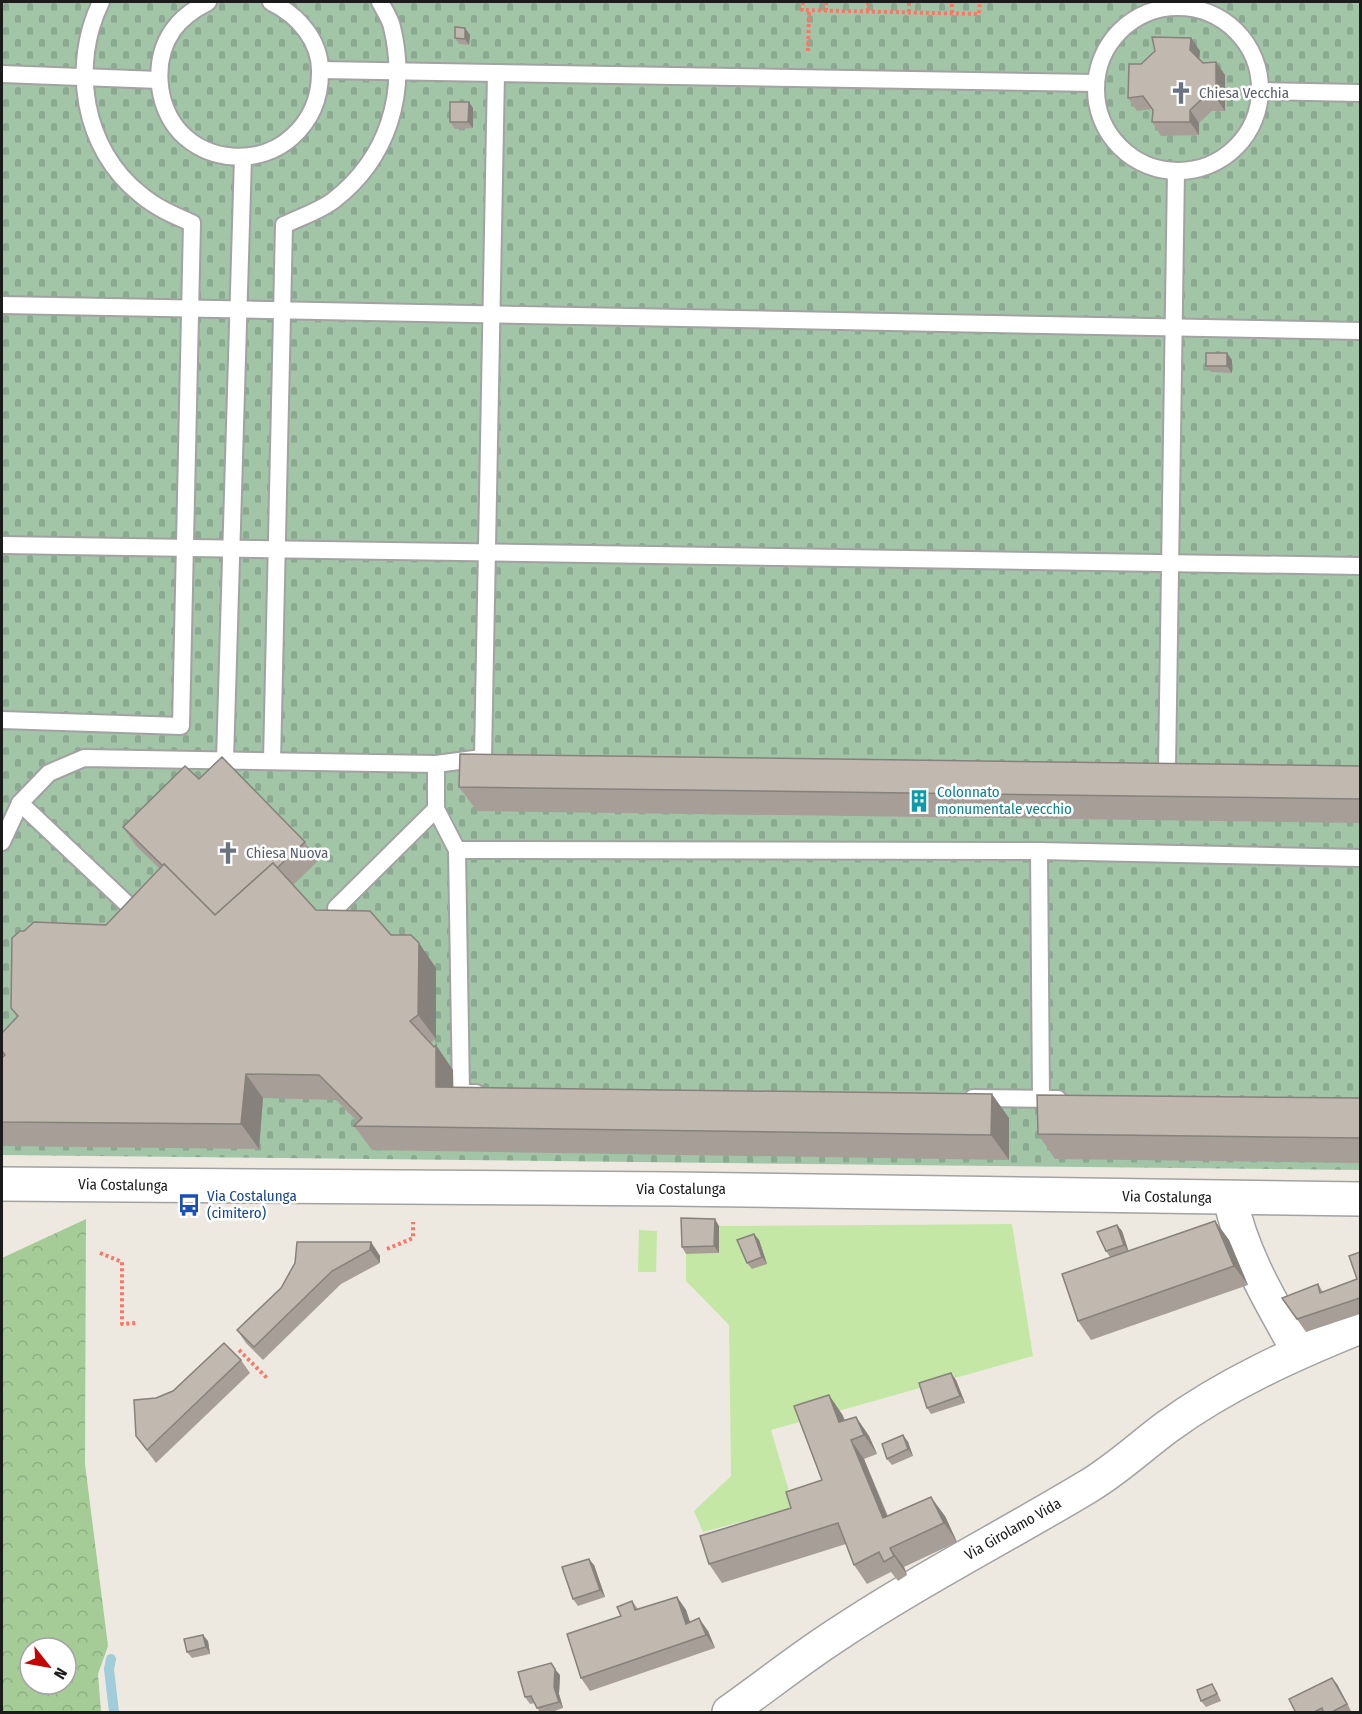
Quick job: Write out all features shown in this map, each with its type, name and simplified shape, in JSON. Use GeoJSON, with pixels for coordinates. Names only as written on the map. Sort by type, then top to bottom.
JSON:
{"type":"FeatureCollection","features":[{"type":"Feature","properties":{"kind":"street","name":"Via Costalunga"},"geometry":{"type":"LineString","coordinates":[[2,1184],[672,1188],[1360,1199]]}},
{"type":"Feature","properties":{"kind":"street"},"geometry":{"type":"LineString","coordinates":[[1230,1198],[1235,1222],[1248,1259],[1299,1352]]}},
{"type":"Feature","properties":{"kind":"street","name":"Via Girolamo Vida"},"geometry":{"type":"LineString","coordinates":[[729,1713],[831,1638],[937,1573],[1088,1486],[1124,1462],[1167,1427],[1215,1397],[1299,1352],[1360,1327]]}},
{"type":"Feature","properties":{"kind":"lane"},"geometry":{"type":"LineString","coordinates":[[2,720],[181,726],[192,223],[168,213],[139,193],[114,167],[94,129],[86,102],[84,78],[88,34],[101,2]]}},
{"type":"Feature","properties":{"kind":"lane"},"geometry":{"type":"LineString","coordinates":[[208,2],[189,13],[172,31],[161,57],[159,80],[165,108],[181,132],[201,148],[220,155],[243,158],[266,153],[284,144],[302,128],[313,112],[319,90],[321,70],[317,52],[309,34],[288,10],[271,2]]}},
{"type":"Feature","properties":{"kind":"lane"},"geometry":{"type":"LineString","coordinates":[[272,761],[284,225],[332,202],[358,178],[379,148],[394,109],[399,71],[392,25],[380,2]]}},
{"type":"Feature","properties":{"kind":"lane"},"geometry":{"type":"LineString","coordinates":[[1173,4],[1196,8],[1232,25],[1254,57],[1261,91],[1249,132],[1226,156],[1203,168],[1176,171],[1142,163],[1118,145],[1100,116],[1096,83],[1102,58],[1120,31],[1143,14],[1173,4]]}},
{"type":"Feature","properties":{"kind":"lane"},"geometry":{"type":"LineString","coordinates":[[321,70],[1096,83]]}},
{"type":"Feature","properties":{"kind":"lane"},"geometry":{"type":"LineString","coordinates":[[2,839],[20,803],[49,773],[84,758],[436,764],[489,758],[487,552],[495,73]]}},
{"type":"Feature","properties":{"kind":"lane"},"geometry":{"type":"LineString","coordinates":[[2,74],[159,80]]}},
{"type":"Feature","properties":{"kind":"lane"},"geometry":{"type":"LineString","coordinates":[[1261,91],[1360,93]]}},
{"type":"Feature","properties":{"kind":"lane"},"geometry":{"type":"LineString","coordinates":[[225,760],[243,158]]}},
{"type":"Feature","properties":{"kind":"lane"},"geometry":{"type":"LineString","coordinates":[[1167,769],[1176,171]]}},
{"type":"Feature","properties":{"kind":"lane"},"geometry":{"type":"LineString","coordinates":[[2,305],[1360,331]]}},
{"type":"Feature","properties":{"kind":"lane"},"geometry":{"type":"LineString","coordinates":[[2,545],[1360,566]]}},
{"type":"Feature","properties":{"kind":"lane"},"geometry":{"type":"LineString","coordinates":[[436,764],[436,809],[457,850],[461,1093],[496,1094]]}},
{"type":"Feature","properties":{"kind":"lane"},"geometry":{"type":"LineString","coordinates":[[20,803],[126,903]]}},
{"type":"Feature","properties":{"kind":"lane"},"geometry":{"type":"LineString","coordinates":[[336,908],[436,809]]}},
{"type":"Feature","properties":{"kind":"lane"},"geometry":{"type":"LineString","coordinates":[[457,850],[1039,851],[1360,858]]}},
{"type":"Feature","properties":{"kind":"lane"},"geometry":{"type":"LineString","coordinates":[[1039,851],[1041,1099]]}},
{"type":"Feature","properties":{"kind":"lane"},"geometry":{"type":"LineString","coordinates":[[958,1098],[1077,1100]]}},
{"type":"Feature","properties":{"kind":"path"},"geometry":{"type":"LineString","coordinates":[[803,2],[802,10],[980,14],[980,2]]}},
{"type":"Feature","properties":{"kind":"path"},"geometry":{"type":"LineString","coordinates":[[826,2],[826,10]]}},
{"type":"Feature","properties":{"kind":"path"},"geometry":{"type":"LineString","coordinates":[[868,2],[868,11]]}},
{"type":"Feature","properties":{"kind":"path"},"geometry":{"type":"LineString","coordinates":[[909,2],[909,12]]}},
{"type":"Feature","properties":{"kind":"path"},"geometry":{"type":"LineString","coordinates":[[952,2],[952,13]]}},
{"type":"Feature","properties":{"kind":"path"},"geometry":{"type":"LineString","coordinates":[[807,78],[810,10]]}},
{"type":"Feature","properties":{"kind":"path"},"geometry":{"type":"LineString","coordinates":[[387,1249],[413,1238],[413,1220]]}},
{"type":"Feature","properties":{"kind":"path"},"geometry":{"type":"LineString","coordinates":[[100,1253],[122,1262],[122,1324],[136,1323]]}},
{"type":"Feature","properties":{"kind":"path"},"geometry":{"type":"LineString","coordinates":[[240,1350],[268,1379]]}},
{"type":"Feature","properties":{"kind":"green space"},"geometry":{"type":"Polygon","coordinates":[[[2,2],[1360,2],[1360,1170],[2,1155],[2,2]]]}},
{"type":"Feature","properties":{"kind":"green space"},"geometry":{"type":"Polygon","coordinates":[[[86,1219],[85,1464],[108,1646],[98,1674],[101,1712],[2,1712],[2,1258],[86,1219]]]}},
{"type":"Feature","properties":{"kind":"green space"},"geometry":{"type":"Polygon","coordinates":[[[1012,1224],[1033,1356],[771,1430],[794,1508],[703,1532],[694,1511],[731,1476],[729,1325],[686,1281],[686,1254],[719,1253],[719,1226],[1012,1224]]]}},
{"type":"Feature","properties":{"kind":"green space"},"geometry":{"type":"Polygon","coordinates":[[[639,1230],[657,1231],[656,1272],[638,1272],[639,1230]]]}},
{"type":"Feature","properties":{"kind":"building"},"geometry":{"type":"Polygon","coordinates":[[[455,27],[465,28],[465,39],[455,38],[455,27]]]}},
{"type":"Feature","properties":{"kind":"building","name":"Chiesa Vecchia"},"geometry":{"type":"Polygon","coordinates":[[[1152,37],[1191,38],[1190,50],[1203,63],[1216,62],[1216,98],[1203,98],[1190,110],[1190,122],[1152,122],[1153,110],[1143,96],[1128,98],[1129,64],[1141,64],[1155,51],[1152,37]]]}},
{"type":"Feature","properties":{"kind":"building"},"geometry":{"type":"Polygon","coordinates":[[[450,102],[469,102],[468,122],[450,122],[450,102]]]}},
{"type":"Feature","properties":{"kind":"building"},"geometry":{"type":"Polygon","coordinates":[[[1206,353],[1227,353],[1227,366],[1206,366],[1206,353]]]}},
{"type":"Feature","properties":{"kind":"building"},"geometry":{"type":"Polygon","coordinates":[[[460,754],[1360,766],[1360,799],[459,787],[460,754]]]}},
{"type":"Feature","properties":{"kind":"building","name":"Chiesa Nuova"},"geometry":{"type":"Polygon","coordinates":[[[222,757],[305,842],[277,868],[273,863],[215,915],[123,827],[185,766],[199,779],[222,757]]]}},
{"type":"Feature","properties":{"kind":"building"},"geometry":{"type":"Polygon","coordinates":[[[273,863],[316,910],[370,911],[391,935],[411,935],[419,943],[418,1015],[410,1021],[434,1047],[436,1045],[436,1087],[992,1094],[991,1135],[354,1126],[362,1118],[319,1075],[246,1074],[241,1124],[2,1122],[2,1058],[5,1055],[2,1051],[2,1033],[18,1016],[11,1008],[12,938],[34,922],[106,925],[164,864],[215,915],[273,863]]]}},
{"type":"Feature","properties":{"kind":"building"},"geometry":{"type":"Polygon","coordinates":[[[1037,1095],[1360,1098],[1360,1138],[1038,1134],[1037,1095]]]}},
{"type":"Feature","properties":{"kind":"building"},"geometry":{"type":"Polygon","coordinates":[[[681,1218],[715,1219],[714,1246],[682,1247],[681,1218]]]}},
{"type":"Feature","properties":{"kind":"building"},"geometry":{"type":"Polygon","coordinates":[[[1215,1221],[1234,1266],[1078,1321],[1062,1274],[1215,1221]]]}},
{"type":"Feature","properties":{"kind":"building"},"geometry":{"type":"Polygon","coordinates":[[[1117,1225],[1124,1245],[1106,1251],[1097,1232],[1117,1225]]]}},
{"type":"Feature","properties":{"kind":"building"},"geometry":{"type":"Polygon","coordinates":[[[754,1234],[762,1257],[747,1263],[737,1240],[754,1234]]]}},
{"type":"Feature","properties":{"kind":"building"},"geometry":{"type":"Polygon","coordinates":[[[297,1242],[371,1242],[370,1250],[332,1271],[254,1347],[237,1330],[281,1288],[295,1263],[297,1242]]]}},
{"type":"Feature","properties":{"kind":"building"},"geometry":{"type":"Polygon","coordinates":[[[1360,1252],[1360,1298],[1297,1319],[1282,1298],[1318,1284],[1320,1293],[1357,1279],[1349,1256],[1360,1252]]]}},
{"type":"Feature","properties":{"kind":"building"},"geometry":{"type":"Polygon","coordinates":[[[224,1343],[241,1360],[147,1450],[136,1436],[134,1400],[156,1398],[173,1391],[224,1343]]]}},
{"type":"Feature","properties":{"kind":"building"},"geometry":{"type":"Polygon","coordinates":[[[951,1373],[960,1396],[927,1408],[919,1383],[951,1373]]]}},
{"type":"Feature","properties":{"kind":"building"},"geometry":{"type":"Polygon","coordinates":[[[829,1395],[839,1422],[856,1417],[864,1435],[851,1440],[883,1518],[931,1497],[944,1523],[890,1548],[894,1556],[884,1562],[879,1552],[854,1565],[838,1523],[709,1564],[700,1536],[791,1508],[786,1492],[822,1480],[794,1406],[829,1395]]]}},
{"type":"Feature","properties":{"kind":"building"},"geometry":{"type":"Polygon","coordinates":[[[903,1435],[908,1449],[887,1459],[882,1444],[903,1435]]]}},
{"type":"Feature","properties":{"kind":"building"},"geometry":{"type":"Polygon","coordinates":[[[589,1559],[600,1590],[573,1599],[562,1567],[589,1559]]]}},
{"type":"Feature","properties":{"kind":"building"},"geometry":{"type":"Polygon","coordinates":[[[677,1597],[686,1624],[699,1618],[706,1635],[581,1678],[567,1634],[621,1616],[617,1607],[632,1601],[635,1610],[677,1597]]]}},
{"type":"Feature","properties":{"kind":"building"},"geometry":{"type":"Polygon","coordinates":[[[203,1635],[206,1647],[187,1652],[184,1639],[203,1635]]]}},
{"type":"Feature","properties":{"kind":"building"},"geometry":{"type":"Polygon","coordinates":[[[551,1663],[555,1669],[554,1687],[559,1702],[537,1708],[531,1696],[525,1697],[518,1672],[551,1663]]]}},
{"type":"Feature","properties":{"kind":"building"},"geometry":{"type":"Polygon","coordinates":[[[1332,1678],[1347,1704],[1330,1713],[1324,1713],[1322,1708],[1312,1713],[1296,1713],[1289,1699],[1332,1678]]]}},
{"type":"Feature","properties":{"kind":"building"},"geometry":{"type":"Polygon","coordinates":[[[1212,1684],[1217,1694],[1201,1701],[1197,1690],[1212,1684]]]}},
{"type":"Feature","properties":{"kind":"waterway"},"geometry":{"type":"LineString","coordinates":[[111,1659],[109,1669],[114,1712]]}},
{"type":"Feature","properties":{"kind":"place","name":"Chiesa Vecchia"},"geometry":{"type":"Point","coordinates":[1181,93]}},
{"type":"Feature","properties":{"kind":"place","name":"Colonnato monumentale vecchio"},"geometry":{"type":"Point","coordinates":[919,801]}},
{"type":"Feature","properties":{"kind":"place","name":"Chiesa Nuova"},"geometry":{"type":"Point","coordinates":[228,853]}},
{"type":"Feature","properties":{"kind":"place","name":"Via Costalunga (cimitero)"},"geometry":{"type":"Point","coordinates":[189,1205]}}]}
